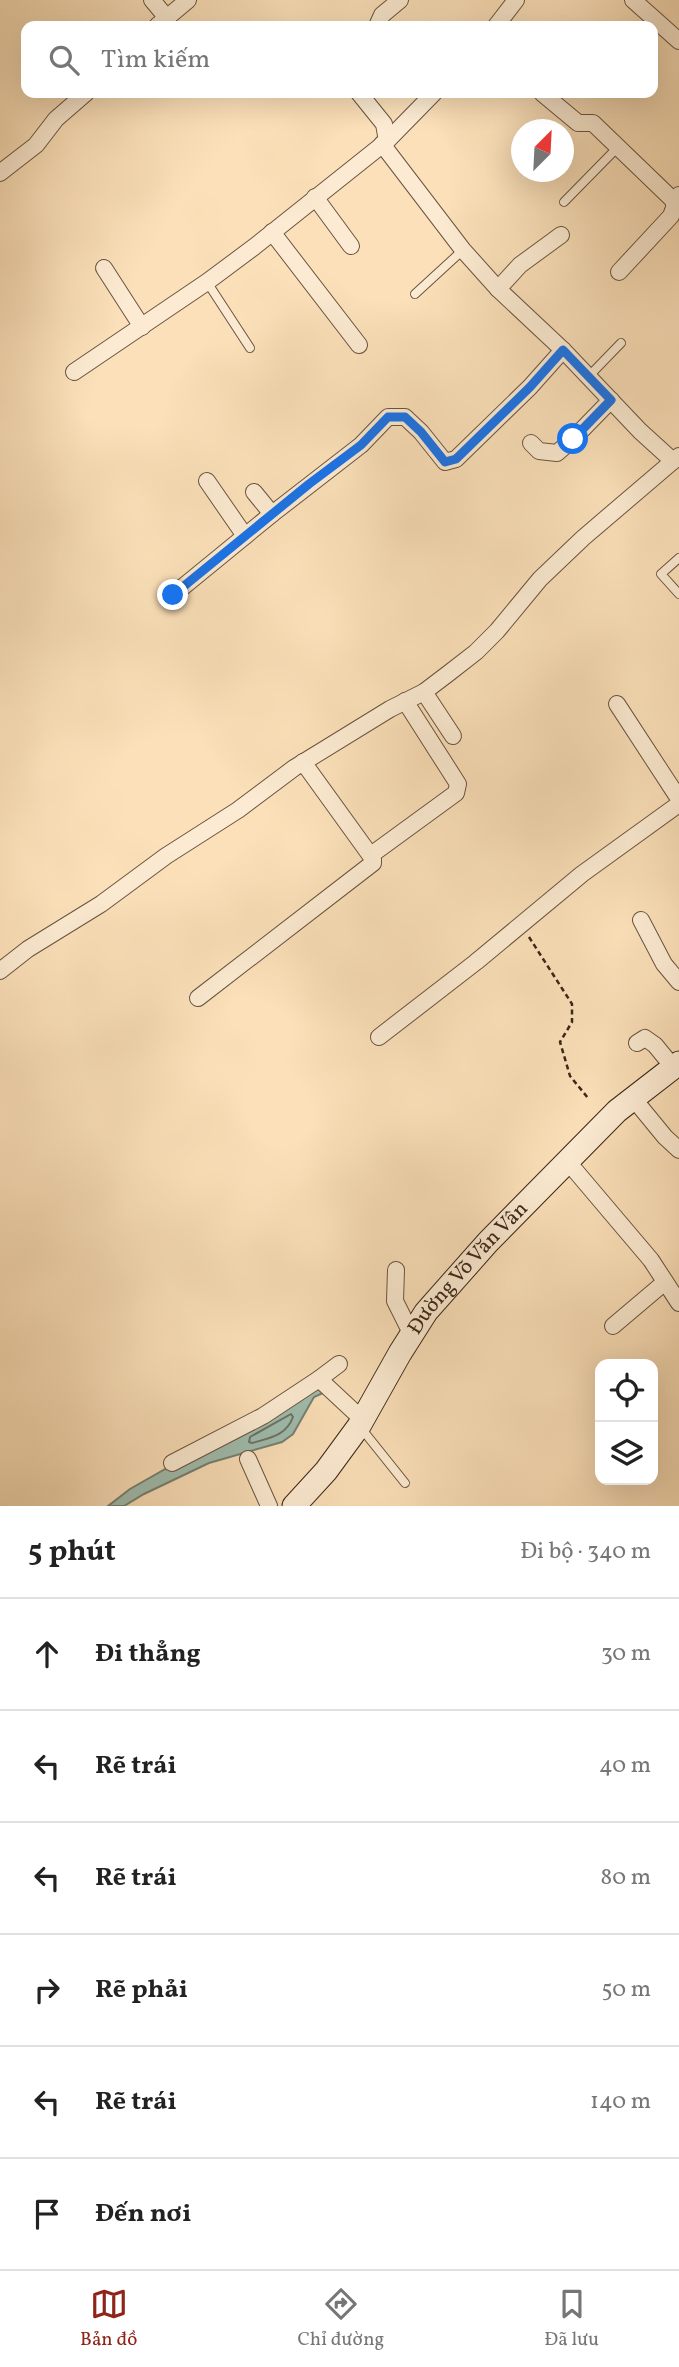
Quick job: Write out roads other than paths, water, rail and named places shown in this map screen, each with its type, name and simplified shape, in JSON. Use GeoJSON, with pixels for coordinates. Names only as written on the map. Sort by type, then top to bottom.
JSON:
{"type":"FeatureCollection","features":[{"type":"Feature","properties":{"kind":"street"},"geometry":{"type":"LineString","coordinates":[[152,0],[162,21]]}},
{"type":"Feature","properties":{"kind":"street"},"geometry":{"type":"LineString","coordinates":[[163,21],[188,0]]}},
{"type":"Feature","properties":{"kind":"street"},"geometry":{"type":"LineString","coordinates":[[379,21],[382,15],[400,0]]}},
{"type":"Feature","properties":{"kind":"street"},"geometry":{"type":"LineString","coordinates":[[633,0],[657,21]]}},
{"type":"Feature","properties":{"kind":"street"},"geometry":{"type":"LineString","coordinates":[[499,21],[512,2]]}},
{"type":"Feature","properties":{"kind":"street"},"geometry":{"type":"LineString","coordinates":[[658,22],[679,41]]}},
{"type":"Feature","properties":{"kind":"street"},"geometry":{"type":"LineString","coordinates":[[0,173],[36,145],[56,119],[80,98]]}},
{"type":"Feature","properties":{"kind":"street"},"geometry":{"type":"LineString","coordinates":[[0,971],[28,949],[100,904],[166,856],[238,810],[303,762],[424,692],[476,652],[515,612],[540,579],[677,457],[611,400],[498,289],[463,250],[385,142],[384,124],[363,98]]}},
{"type":"Feature","properties":{"kind":"street"},"geometry":{"type":"LineString","coordinates":[[74,372],[207,282],[272,232],[385,142],[429,98]]}},
{"type":"Feature","properties":{"kind":"street"},"geometry":{"type":"LineString","coordinates":[[548,98],[578,124],[593,123],[676,198],[671,215],[619,272]]}},
{"type":"Feature","properties":{"kind":"street"},"geometry":{"type":"LineString","coordinates":[[315,197],[351,246]]}},
{"type":"Feature","properties":{"kind":"street"},"geometry":{"type":"LineString","coordinates":[[272,232],[359,345]]}},
{"type":"Feature","properties":{"kind":"street"},"geometry":{"type":"LineString","coordinates":[[498,289],[520,265],[561,235]]}},
{"type":"Feature","properties":{"kind":"street"},"geometry":{"type":"LineString","coordinates":[[104,268],[142,327]]}},
{"type":"Feature","properties":{"kind":"street"},"geometry":{"type":"LineString","coordinates":[[173,595],[361,445],[388,417],[405,417],[445,462],[456,459],[530,387],[563,350]]}},
{"type":"Feature","properties":{"kind":"street"},"geometry":{"type":"LineString","coordinates":[[531,443],[539,451],[557,453],[611,400]]}},
{"type":"Feature","properties":{"kind":"street"},"geometry":{"type":"LineString","coordinates":[[207,481],[245,536]]}},
{"type":"Feature","properties":{"kind":"street"},"geometry":{"type":"LineString","coordinates":[[254,492],[272,514]]}},
{"type":"Feature","properties":{"kind":"street"},"geometry":{"type":"LineString","coordinates":[[424,692],[453,736]]}},
{"type":"Feature","properties":{"kind":"street"},"geometry":{"type":"LineString","coordinates":[[371,855],[458,789],[458,784],[405,701]]}},
{"type":"Feature","properties":{"kind":"street"},"geometry":{"type":"LineString","coordinates":[[617,704],[679,799]]}},
{"type":"Feature","properties":{"kind":"street"},"geometry":{"type":"LineString","coordinates":[[198,998],[373,863],[371,855],[303,762]]}},
{"type":"Feature","properties":{"kind":"street"},"geometry":{"type":"LineString","coordinates":[[379,1037],[582,874],[679,804]]}},
{"type":"Feature","properties":{"kind":"street"},"geometry":{"type":"LineString","coordinates":[[641,920],[664,964],[679,982]]}},
{"type":"Feature","properties":{"kind":"street"},"geometry":{"type":"LineString","coordinates":[[637,1043],[645,1038],[676,1065]]}},
{"type":"Feature","properties":{"kind":"street","name":"Đường Võ Văn Vân"},"geometry":{"type":"LineString","coordinates":[[294,1506],[326,1471],[361,1423],[426,1312],[488,1242],[568,1162],[633,1098],[676,1065]]}},
{"type":"Feature","properties":{"kind":"street"},"geometry":{"type":"LineString","coordinates":[[633,1098],[679,1150]]}},
{"type":"Feature","properties":{"kind":"street"},"geometry":{"type":"LineString","coordinates":[[568,1162],[625,1228],[679,1303]]}},
{"type":"Feature","properties":{"kind":"street"},"geometry":{"type":"LineString","coordinates":[[396,1270],[395,1301],[412,1335]]}},
{"type":"Feature","properties":{"kind":"street"},"geometry":{"type":"LineString","coordinates":[[613,1326],[665,1282]]}},
{"type":"Feature","properties":{"kind":"street"},"geometry":{"type":"LineString","coordinates":[[172,1463],[263,1416],[339,1364]]}},
{"type":"Feature","properties":{"kind":"street"},"geometry":{"type":"LineString","coordinates":[[319,1379],[361,1423]]}},
{"type":"Feature","properties":{"kind":"street"},"geometry":{"type":"LineString","coordinates":[[248,1459],[269,1506]]}},
{"type":"Feature","properties":{"kind":"lane"},"geometry":{"type":"LineString","coordinates":[[564,202],[618,147]]}},
{"type":"Feature","properties":{"kind":"lane"},"geometry":{"type":"LineString","coordinates":[[415,294],[463,250]]}},
{"type":"Feature","properties":{"kind":"lane"},"geometry":{"type":"LineString","coordinates":[[207,282],[250,348]]}},
{"type":"Feature","properties":{"kind":"lane"},"geometry":{"type":"LineString","coordinates":[[589,376],[621,343]]}},
{"type":"Feature","properties":{"kind":"lane"},"geometry":{"type":"LineString","coordinates":[[679,558],[661,574],[679,594]]}},
{"type":"Feature","properties":{"kind":"lane"},"geometry":{"type":"LineString","coordinates":[[361,1423],[405,1483]]}},
{"type":"Feature","properties":{"kind":"water"},"geometry":{"type":"Polygon","coordinates":[[[313,1385],[323,1393],[314,1397],[293,1434],[282,1442],[209,1463],[124,1506],[108,1506],[130,1489],[313,1385]]]}}]}
